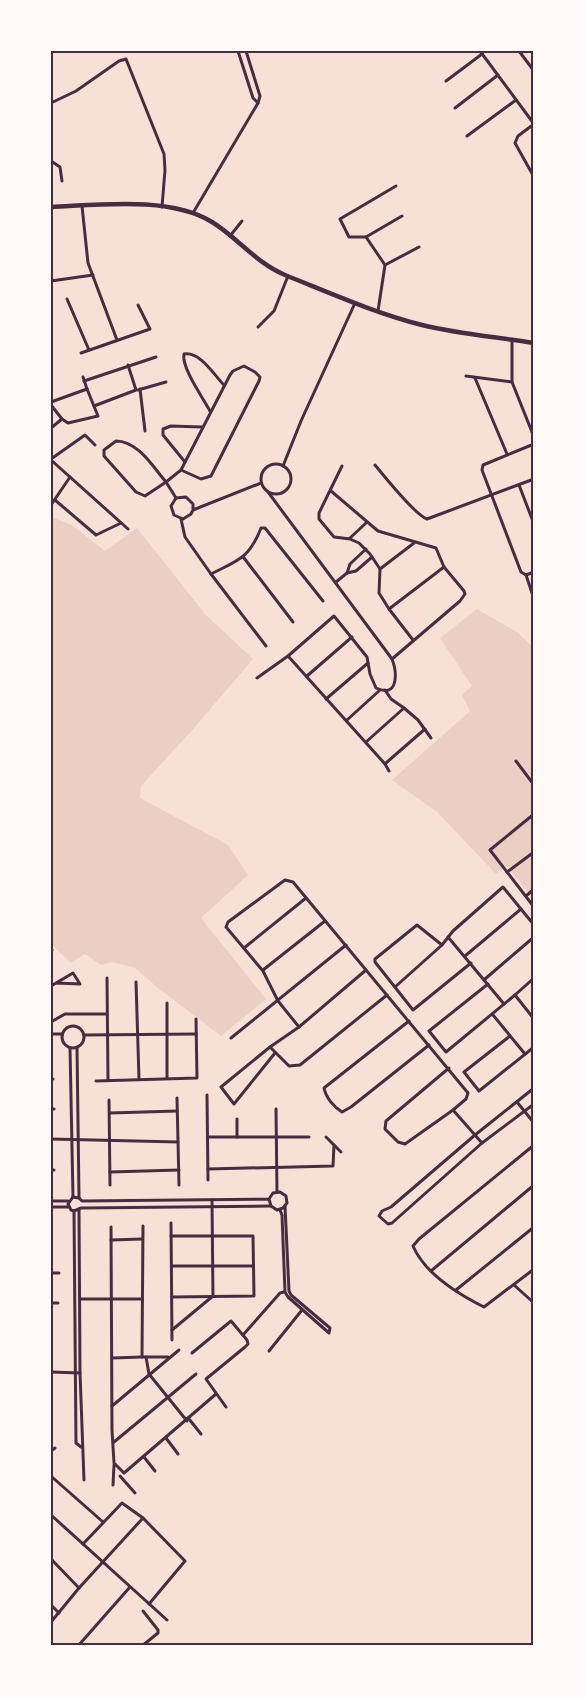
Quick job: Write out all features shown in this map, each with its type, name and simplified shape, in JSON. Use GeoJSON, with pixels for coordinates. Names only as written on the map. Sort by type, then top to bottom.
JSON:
{"type":"FeatureCollection","features":[{"type":"Feature","properties":{"kind":"main road"},"geometry":{"type":"LineString","coordinates":[[51,207],[111,204],[162,207],[193,213],[210,221],[262,262],[288,276],[355,303],[425,326],[534,343]]}},
{"type":"Feature","properties":{"kind":"street"},"geometry":{"type":"LineString","coordinates":[[238,51],[253,98],[258,103]]}},
{"type":"Feature","properties":{"kind":"street"},"geometry":{"type":"LineString","coordinates":[[193,213],[258,103],[260,96],[246,51]]}},
{"type":"Feature","properties":{"kind":"street"},"geometry":{"type":"LineString","coordinates":[[519,51],[534,71]]}},
{"type":"Feature","properties":{"kind":"street"},"geometry":{"type":"LineString","coordinates":[[446,81],[481,53],[534,124],[518,136],[515,143],[534,177]]}},
{"type":"Feature","properties":{"kind":"street"},"geometry":{"type":"LineString","coordinates":[[51,103],[76,92],[119,61],[126,59],[164,154],[162,207]]}},
{"type":"Feature","properties":{"kind":"street"},"geometry":{"type":"LineString","coordinates":[[455,108],[498,75]]}},
{"type":"Feature","properties":{"kind":"street"},"geometry":{"type":"LineString","coordinates":[[467,136],[516,100]]}},
{"type":"Feature","properties":{"kind":"street"},"geometry":{"type":"LineString","coordinates":[[51,161],[62,171],[62,182]]}},
{"type":"Feature","properties":{"kind":"street"},"geometry":{"type":"LineString","coordinates":[[396,186],[340,219],[349,237],[366,237],[402,216]]}},
{"type":"Feature","properties":{"kind":"street"},"geometry":{"type":"LineString","coordinates":[[82,206],[88,263],[117,340]]}},
{"type":"Feature","properties":{"kind":"street"},"geometry":{"type":"LineString","coordinates":[[230,236],[242,221]]}},
{"type":"Feature","properties":{"kind":"street"},"geometry":{"type":"LineString","coordinates":[[366,237],[385,265],[378,311]]}},
{"type":"Feature","properties":{"kind":"street"},"geometry":{"type":"LineString","coordinates":[[385,265],[419,247]]}},
{"type":"Feature","properties":{"kind":"street"},"geometry":{"type":"LineString","coordinates":[[51,281],[93,275]]}},
{"type":"Feature","properties":{"kind":"street"},"geometry":{"type":"LineString","coordinates":[[258,327],[274,311],[288,276]]}},
{"type":"Feature","properties":{"kind":"street"},"geometry":{"type":"LineString","coordinates":[[67,299],[89,350]]}},
{"type":"Feature","properties":{"kind":"street"},"geometry":{"type":"LineString","coordinates":[[283,466],[305,411],[355,303]]}},
{"type":"Feature","properties":{"kind":"street"},"geometry":{"type":"LineString","coordinates":[[81,353],[150,329],[138,305]]}},
{"type":"Feature","properties":{"kind":"street"},"geometry":{"type":"LineString","coordinates":[[512,339],[512,382],[534,437]]}},
{"type":"Feature","properties":{"kind":"street"},"geometry":{"type":"LineString","coordinates":[[210,411],[188,372],[183,358],[184,354],[189,353],[196,356],[224,385]]}},
{"type":"Feature","properties":{"kind":"street"},"geometry":{"type":"LineString","coordinates":[[87,389],[51,403],[62,419],[68,423],[98,416],[84,379],[156,357]]}},
{"type":"Feature","properties":{"kind":"street"},"geometry":{"type":"LineString","coordinates":[[128,365],[138,390],[146,431]]}},
{"type":"Feature","properties":{"kind":"street"},"geometry":{"type":"LineString","coordinates":[[176,498],[166,482],[135,446],[116,441],[104,450],[106,460],[142,496],[148,494],[166,482],[182,470],[210,411],[234,371],[244,366],[255,372],[260,377],[211,476],[201,479],[182,470]]}},
{"type":"Feature","properties":{"kind":"street"},"geometry":{"type":"LineString","coordinates":[[466,376],[512,382]]}},
{"type":"Feature","properties":{"kind":"street"},"geometry":{"type":"LineString","coordinates":[[475,378],[507,454]]}},
{"type":"Feature","properties":{"kind":"street"},"geometry":{"type":"LineString","coordinates":[[94,406],[166,382]]}},
{"type":"Feature","properties":{"kind":"street"},"geometry":{"type":"LineString","coordinates":[[51,428],[62,419]]}},
{"type":"Feature","properties":{"kind":"street"},"geometry":{"type":"LineString","coordinates":[[185,462],[163,435],[163,429],[171,426],[202,427]]}},
{"type":"Feature","properties":{"kind":"street"},"geometry":{"type":"LineString","coordinates":[[95,445],[85,435],[51,460],[128,529]]}},
{"type":"Feature","properties":{"kind":"street"},"geometry":{"type":"LineString","coordinates":[[534,444],[482,467],[521,572],[526,575],[534,599]]}},
{"type":"Feature","properties":{"kind":"street"},"geometry":{"type":"LineString","coordinates":[[257,678],[288,656],[333,616],[337,617],[367,657],[373,684],[380,690],[386,690],[393,687],[395,683],[392,658],[261,483],[261,475],[265,469],[272,465],[283,466],[290,475],[288,487],[279,494],[268,492]]}},
{"type":"Feature","properties":{"kind":"street"},"geometry":{"type":"LineString","coordinates":[[375,465],[423,518],[427,519],[534,479]]}},
{"type":"Feature","properties":{"kind":"street"},"geometry":{"type":"LineString","coordinates":[[342,466],[319,513],[319,519],[334,537],[350,538],[366,549],[380,569],[379,593],[412,640]]}},
{"type":"Feature","properties":{"kind":"street"},"geometry":{"type":"LineString","coordinates":[[51,505],[70,477]]}},
{"type":"Feature","properties":{"kind":"street"},"geometry":{"type":"LineString","coordinates":[[193,510],[261,483]]}},
{"type":"Feature","properties":{"kind":"street"},"geometry":{"type":"LineString","coordinates":[[519,485],[534,524]]}},
{"type":"Feature","properties":{"kind":"street"},"geometry":{"type":"LineString","coordinates":[[331,491],[378,531],[436,548],[444,567],[464,591],[464,597],[392,658]]}},
{"type":"Feature","properties":{"kind":"street"},"geometry":{"type":"LineString","coordinates":[[186,496],[193,504],[193,510],[188,518],[181,519],[171,511],[176,498],[186,496]]}},
{"type":"Feature","properties":{"kind":"street"},"geometry":{"type":"LineString","coordinates":[[55,500],[96,536],[121,523]]}},
{"type":"Feature","properties":{"kind":"street"},"geometry":{"type":"LineString","coordinates":[[181,519],[185,537],[266,646]]}},
{"type":"Feature","properties":{"kind":"street"},"geometry":{"type":"LineString","coordinates":[[350,538],[366,523]]}},
{"type":"Feature","properties":{"kind":"street"},"geometry":{"type":"LineString","coordinates":[[211,574],[244,558],[261,528],[265,528],[323,601]]}},
{"type":"Feature","properties":{"kind":"street"},"geometry":{"type":"LineString","coordinates":[[380,569],[414,543]]}},
{"type":"Feature","properties":{"kind":"street"},"geometry":{"type":"LineString","coordinates":[[347,573],[350,564],[366,549]]}},
{"type":"Feature","properties":{"kind":"street"},"geometry":{"type":"LineString","coordinates":[[336,582],[347,573],[356,571],[372,557]]}},
{"type":"Feature","properties":{"kind":"street"},"geometry":{"type":"LineString","coordinates":[[244,558],[293,622]]}},
{"type":"Feature","properties":{"kind":"street"},"geometry":{"type":"LineString","coordinates":[[389,609],[444,567]]}},
{"type":"Feature","properties":{"kind":"street"},"geometry":{"type":"LineString","coordinates":[[526,575],[534,572]]}},
{"type":"Feature","properties":{"kind":"street"},"geometry":{"type":"LineString","coordinates":[[307,676],[352,637]]}},
{"type":"Feature","properties":{"kind":"street"},"geometry":{"type":"LineString","coordinates":[[288,656],[347,720],[389,771]]}},
{"type":"Feature","properties":{"kind":"street"},"geometry":{"type":"LineString","coordinates":[[326,699],[368,663]]}},
{"type":"Feature","properties":{"kind":"street"},"geometry":{"type":"LineString","coordinates":[[347,720],[380,690]]}},
{"type":"Feature","properties":{"kind":"street"},"geometry":{"type":"LineString","coordinates":[[386,690],[396,703],[426,729],[431,738]]}},
{"type":"Feature","properties":{"kind":"street"},"geometry":{"type":"LineString","coordinates":[[366,742],[404,708]]}},
{"type":"Feature","properties":{"kind":"street"},"geometry":{"type":"LineString","coordinates":[[385,764],[426,729]]}},
{"type":"Feature","properties":{"kind":"street"},"geometry":{"type":"LineString","coordinates":[[516,761],[534,785]]}},
{"type":"Feature","properties":{"kind":"street"},"geometry":{"type":"LineString","coordinates":[[534,814],[490,850],[534,907]]}},
{"type":"Feature","properties":{"kind":"street"},"geometry":{"type":"LineString","coordinates":[[507,872],[534,852]]}},
{"type":"Feature","properties":{"kind":"street"},"geometry":{"type":"LineString","coordinates":[[299,1027],[278,1001],[263,971],[226,927],[228,922],[285,880],[292,882],[306,898],[449,1068],[468,1093],[466,1099],[453,1110],[405,1144],[398,1142],[385,1129],[386,1122],[449,1068]]}},
{"type":"Feature","properties":{"kind":"street"},"geometry":{"type":"LineString","coordinates":[[395,987],[503,887],[534,925]]}},
{"type":"Feature","properties":{"kind":"street"},"geometry":{"type":"LineString","coordinates":[[526,896],[534,889]]}},
{"type":"Feature","properties":{"kind":"street"},"geometry":{"type":"LineString","coordinates":[[244,948],[306,898]]}},
{"type":"Feature","properties":{"kind":"street"},"geometry":{"type":"LineString","coordinates":[[465,956],[521,909]]}},
{"type":"Feature","properties":{"kind":"street"},"geometry":{"type":"LineString","coordinates":[[263,971],[325,921]]}},
{"type":"Feature","properties":{"kind":"street"},"geometry":{"type":"LineString","coordinates":[[442,945],[417,925],[375,959],[413,1010],[471,963]]}},
{"type":"Feature","properties":{"kind":"street"},"geometry":{"type":"LineString","coordinates":[[448,937],[504,1004]]}},
{"type":"Feature","properties":{"kind":"street"},"geometry":{"type":"LineString","coordinates":[[485,979],[534,937]]}},
{"type":"Feature","properties":{"kind":"street"},"geometry":{"type":"LineString","coordinates":[[231,1038],[346,945]]}},
{"type":"Feature","properties":{"kind":"street"},"geometry":{"type":"LineString","coordinates":[[275,1053],[234,1104],[221,1088],[270,1047],[299,1027],[366,970]]}},
{"type":"Feature","properties":{"kind":"street"},"geometry":{"type":"LineString","coordinates":[[51,986],[56,983],[73,973],[80,984],[56,983]]}},
{"type":"Feature","properties":{"kind":"street"},"geometry":{"type":"LineString","coordinates":[[107,978],[108,1080]]}},
{"type":"Feature","properties":{"kind":"street"},"geometry":{"type":"LineString","coordinates":[[488,984],[429,1031],[446,1052],[493,1015],[534,978]]}},
{"type":"Feature","properties":{"kind":"street"},"geometry":{"type":"LineString","coordinates":[[136,982],[139,1079]]}},
{"type":"Feature","properties":{"kind":"street"},"geometry":{"type":"LineString","coordinates":[[270,1047],[289,1066],[300,1065],[387,995]]}},
{"type":"Feature","properties":{"kind":"street"},"geometry":{"type":"LineString","coordinates":[[515,995],[534,1017]]}},
{"type":"Feature","properties":{"kind":"street"},"geometry":{"type":"LineString","coordinates":[[166,1003],[167,1078]]}},
{"type":"Feature","properties":{"kind":"street"},"geometry":{"type":"LineString","coordinates":[[51,1022],[65,1014],[107,1014]]}},
{"type":"Feature","properties":{"kind":"street"},"geometry":{"type":"LineString","coordinates":[[493,1015],[525,1054]]}},
{"type":"Feature","properties":{"kind":"street"},"geometry":{"type":"LineString","coordinates":[[96,1081],[197,1078],[196,1019]]}},
{"type":"Feature","properties":{"kind":"street"},"geometry":{"type":"LineString","coordinates":[[409,1021],[324,1088],[337,1109],[342,1112],[351,1107],[429,1045]]}},
{"type":"Feature","properties":{"kind":"street"},"geometry":{"type":"LineString","coordinates":[[73,1026],[78,1027],[84,1035],[81,1045],[77,1047],[70,1048],[63,1043],[64,1030],[73,1026]]}},
{"type":"Feature","properties":{"kind":"street"},"geometry":{"type":"LineString","coordinates":[[51,1034],[62,1034]]}},
{"type":"Feature","properties":{"kind":"street"},"geometry":{"type":"LineString","coordinates":[[84,1035],[196,1034]]}},
{"type":"Feature","properties":{"kind":"street"},"geometry":{"type":"LineString","coordinates":[[510,1036],[464,1072],[479,1091],[534,1047]]}},
{"type":"Feature","properties":{"kind":"street"},"geometry":{"type":"LineString","coordinates":[[77,1047],[81,1447],[84,1480]]}},
{"type":"Feature","properties":{"kind":"street"},"geometry":{"type":"LineString","coordinates":[[70,1048],[73,1197]]}},
{"type":"Feature","properties":{"kind":"street"},"geometry":{"type":"LineString","coordinates":[[534,1088],[390,1207],[382,1211],[379,1216],[381,1220],[388,1224],[392,1223],[482,1143],[534,1104]]}},
{"type":"Feature","properties":{"kind":"street"},"geometry":{"type":"LineString","coordinates":[[207,1095],[208,1180]]}},
{"type":"Feature","properties":{"kind":"street"},"geometry":{"type":"LineString","coordinates":[[177,1098],[179,1185]]}},
{"type":"Feature","properties":{"kind":"street"},"geometry":{"type":"LineString","coordinates":[[109,1100],[110,1185]]}},
{"type":"Feature","properties":{"kind":"street"},"geometry":{"type":"LineString","coordinates":[[517,1102],[534,1123]]}},
{"type":"Feature","properties":{"kind":"street"},"geometry":{"type":"LineString","coordinates":[[73,1197],[80,1200],[269,1199],[277,1192],[276,1109]]}},
{"type":"Feature","properties":{"kind":"street"},"geometry":{"type":"LineString","coordinates":[[453,1110],[482,1143]]}},
{"type":"Feature","properties":{"kind":"street"},"geometry":{"type":"LineString","coordinates":[[110,1113],[178,1111]]}},
{"type":"Feature","properties":{"kind":"street"},"geometry":{"type":"LineString","coordinates":[[237,1119],[237,1137]]}},
{"type":"Feature","properties":{"kind":"street"},"geometry":{"type":"LineString","coordinates":[[207,1137],[309,1137]]}},
{"type":"Feature","properties":{"kind":"street"},"geometry":{"type":"LineString","coordinates":[[326,1137],[341,1152]]}},
{"type":"Feature","properties":{"kind":"street"},"geometry":{"type":"LineString","coordinates":[[51,1139],[178,1142]]}},
{"type":"Feature","properties":{"kind":"street"},"geometry":{"type":"LineString","coordinates":[[208,1169],[333,1166],[334,1145]]}},
{"type":"Feature","properties":{"kind":"street"},"geometry":{"type":"LineString","coordinates":[[534,1145],[414,1244],[414,1250],[431,1271],[455,1290],[486,1307],[534,1269]]}},
{"type":"Feature","properties":{"kind":"street"},"geometry":{"type":"LineString","coordinates":[[110,1172],[179,1170]]}},
{"type":"Feature","properties":{"kind":"street"},"geometry":{"type":"LineString","coordinates":[[431,1271],[534,1185]]}},
{"type":"Feature","properties":{"kind":"street"},"geometry":{"type":"LineString","coordinates":[[277,1192],[286,1196],[287,1291]]}},
{"type":"Feature","properties":{"kind":"street"},"geometry":{"type":"LineString","coordinates":[[51,1201],[68,1201],[73,1197]]}},
{"type":"Feature","properties":{"kind":"street"},"geometry":{"type":"LineString","coordinates":[[269,1199],[271,1206]]}},
{"type":"Feature","properties":{"kind":"street"},"geometry":{"type":"LineString","coordinates":[[212,1200],[213,1296]]}},
{"type":"Feature","properties":{"kind":"street"},"geometry":{"type":"LineString","coordinates":[[68,1201],[68,1207]]}},
{"type":"Feature","properties":{"kind":"street"},"geometry":{"type":"LineString","coordinates":[[74,1211],[80,1209],[271,1206],[280,1210],[282,1215],[287,1291],[304,1309],[329,1332],[330,1328],[304,1309]]}},
{"type":"Feature","properties":{"kind":"street"},"geometry":{"type":"LineString","coordinates":[[280,1210],[285,1206]]}},
{"type":"Feature","properties":{"kind":"street"},"geometry":{"type":"LineString","coordinates":[[51,1208],[68,1207],[74,1211]]}},
{"type":"Feature","properties":{"kind":"street"},"geometry":{"type":"LineString","coordinates":[[74,1211],[76,1443],[81,1447]]}},
{"type":"Feature","properties":{"kind":"street"},"geometry":{"type":"LineString","coordinates":[[171,1223],[172,1340]]}},
{"type":"Feature","properties":{"kind":"street"},"geometry":{"type":"LineString","coordinates":[[143,1226],[144,1357],[149,1374],[201,1434]]}},
{"type":"Feature","properties":{"kind":"street"},"geometry":{"type":"LineString","coordinates":[[111,1227],[113,1483],[216,1394]]}},
{"type":"Feature","properties":{"kind":"street"},"geometry":{"type":"LineString","coordinates":[[455,1290],[534,1227]]}},
{"type":"Feature","properties":{"kind":"street"},"geometry":{"type":"LineString","coordinates":[[171,1236],[253,1236],[254,1296],[172,1297]]}},
{"type":"Feature","properties":{"kind":"street"},"geometry":{"type":"LineString","coordinates":[[111,1240],[143,1239]]}},
{"type":"Feature","properties":{"kind":"street"},"geometry":{"type":"LineString","coordinates":[[172,1266],[253,1266]]}},
{"type":"Feature","properties":{"kind":"street"},"geometry":{"type":"LineString","coordinates":[[51,1273],[59,1273]]}},
{"type":"Feature","properties":{"kind":"street"},"geometry":{"type":"LineString","coordinates":[[514,1285],[534,1303]]}},
{"type":"Feature","properties":{"kind":"street"},"geometry":{"type":"LineString","coordinates":[[243,1335],[280,1293],[287,1291]]}},
{"type":"Feature","properties":{"kind":"street"},"geometry":{"type":"LineString","coordinates":[[172,1330],[213,1296]]}},
{"type":"Feature","properties":{"kind":"street"},"geometry":{"type":"LineString","coordinates":[[76,1299],[142,1299]]}},
{"type":"Feature","properties":{"kind":"street"},"geometry":{"type":"LineString","coordinates":[[51,1303],[58,1303]]}},
{"type":"Feature","properties":{"kind":"street"},"geometry":{"type":"LineString","coordinates":[[269,1351],[304,1309]]}},
{"type":"Feature","properties":{"kind":"street"},"geometry":{"type":"LineString","coordinates":[[192,1353],[228,1321],[231,1321],[243,1335],[248,1344],[206,1379],[226,1407]]}},
{"type":"Feature","properties":{"kind":"street"},"geometry":{"type":"LineString","coordinates":[[112,1406],[179,1350]]}},
{"type":"Feature","properties":{"kind":"street"},"geometry":{"type":"LineString","coordinates":[[112,1358],[168,1357]]}},
{"type":"Feature","properties":{"kind":"street"},"geometry":{"type":"LineString","coordinates":[[51,1372],[80,1373]]}},
{"type":"Feature","properties":{"kind":"street"},"geometry":{"type":"LineString","coordinates":[[113,1443],[196,1374]]}},
{"type":"Feature","properties":{"kind":"street"},"geometry":{"type":"LineString","coordinates":[[166,1438],[178,1454]]}},
{"type":"Feature","properties":{"kind":"street"},"geometry":{"type":"LineString","coordinates":[[144,1457],[155,1471]]}},
{"type":"Feature","properties":{"kind":"street"},"geometry":{"type":"LineString","coordinates":[[114,1463],[124,1473]]}},
{"type":"Feature","properties":{"kind":"street"},"geometry":{"type":"LineString","coordinates":[[120,1476],[135,1493]]}},
{"type":"Feature","properties":{"kind":"street"},"geometry":{"type":"LineString","coordinates":[[52,1478],[103,1522]]}},
{"type":"Feature","properties":{"kind":"street"},"geometry":{"type":"LineString","coordinates":[[83,1544],[122,1503],[143,1518],[185,1561],[149,1604]]}},
{"type":"Feature","properties":{"kind":"street"},"geometry":{"type":"LineString","coordinates":[[51,1515],[167,1620]]}},
{"type":"Feature","properties":{"kind":"street"},"geometry":{"type":"LineString","coordinates":[[51,1622],[143,1518]]}},
{"type":"Feature","properties":{"kind":"street"},"geometry":{"type":"LineString","coordinates":[[51,1559],[79,1588]]}},
{"type":"Feature","properties":{"kind":"street"},"geometry":{"type":"LineString","coordinates":[[78,1646],[130,1587]]}},
{"type":"Feature","properties":{"kind":"street"},"geometry":{"type":"LineString","coordinates":[[51,1605],[59,1613]]}},
{"type":"Feature","properties":{"kind":"street"},"geometry":{"type":"LineString","coordinates":[[142,1646],[158,1633],[143,1611]]}},
{"type":"Feature","properties":{"kind":"shaded area"},"geometry":{"type":"Polygon","coordinates":[[[51,517],[72,525],[105,551],[137,528],[205,614],[253,659],[141,786],[140,798],[228,845],[248,875],[201,918],[266,999],[221,1036],[135,968],[112,962],[101,965],[85,954],[71,963],[51,944],[51,517]]]}},
{"type":"Feature","properties":{"kind":"shaded area"},"geometry":{"type":"Polygon","coordinates":[[[477,609],[517,632],[534,648],[534,900],[507,866],[496,874],[437,812],[392,780],[470,711],[462,695],[472,686],[440,638],[477,609]]]}}]}
